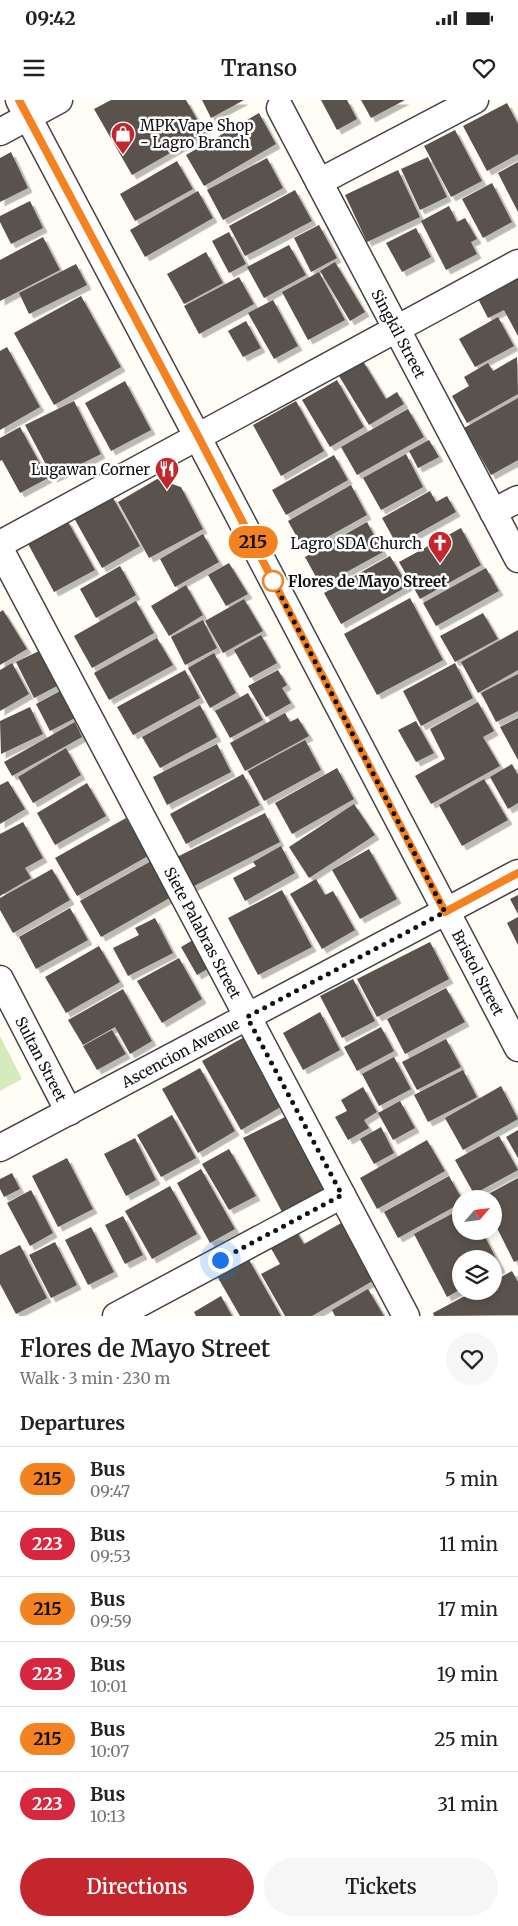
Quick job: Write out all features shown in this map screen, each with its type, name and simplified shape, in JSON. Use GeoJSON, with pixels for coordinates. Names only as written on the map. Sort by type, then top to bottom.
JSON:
{"type":"FeatureCollection","features":[{"type":"Feature","properties":{"kind":"street"},"geometry":{"type":"LineString","coordinates":[[0,132],[23,108],[58,100]]}},
{"type":"Feature","properties":{"kind":"street"},"geometry":{"type":"LineString","coordinates":[[319,182],[475,100]]}},
{"type":"Feature","properties":{"kind":"street","name":"Bristol Street"},"geometry":{"type":"LineString","coordinates":[[23,108],[198,436],[445,912],[518,1048]]}},
{"type":"Feature","properties":{"kind":"street","name":"Singkil Street"},"geometry":{"type":"LineString","coordinates":[[280,108],[518,559]]}},
{"type":"Feature","properties":{"kind":"street"},"geometry":{"type":"LineString","coordinates":[[0,544],[518,263]]}},
{"type":"Feature","properties":{"kind":"street"},"geometry":{"type":"LineString","coordinates":[[493,512],[518,499]]}},
{"type":"Feature","properties":{"kind":"street","name":"Siete Palabras Street"},"geometry":{"type":"LineString","coordinates":[[0,550],[406,1316]]}},
{"type":"Feature","properties":{"kind":"street","name":"Ascencion Avenue"},"geometry":{"type":"LineString","coordinates":[[0,1148],[518,873]]}},
{"type":"Feature","properties":{"kind":"street","name":"Sultan Street"},"geometry":{"type":"LineString","coordinates":[[0,979],[69,1112]]}},
{"type":"Feature","properties":{"kind":"street"},"geometry":{"type":"LineString","coordinates":[[116,1316],[342,1195]]}},
{"type":"Feature","properties":{"kind":"green space"},"geometry":{"type":"Polygon","coordinates":[[[0,1036],[22,1079],[0,1091],[0,1036]]]}},
{"type":"Feature","properties":{"kind":"building"},"geometry":{"type":"Polygon","coordinates":[[[111,100],[186,100],[205,133],[132,175],[94,109],[111,100]]]}},
{"type":"Feature","properties":{"kind":"building"},"geometry":{"type":"Polygon","coordinates":[[[202,100],[244,100],[211,118],[202,100]]]}},
{"type":"Feature","properties":{"kind":"building"},"geometry":{"type":"Polygon","coordinates":[[[321,100],[347,100],[357,119],[337,130],[321,100]]]}},
{"type":"Feature","properties":{"kind":"building"},"geometry":{"type":"Polygon","coordinates":[[[361,100],[405,100],[371,118],[361,100]]]}},
{"type":"Feature","properties":{"kind":"building"},"geometry":{"type":"Polygon","coordinates":[[[507,103],[518,124],[518,154],[487,171],[463,126],[507,103]]]}},
{"type":"Feature","properties":{"kind":"building"},"geometry":{"type":"Polygon","coordinates":[[[259,113],[276,144],[204,186],[186,155],[259,113]]]}},
{"type":"Feature","properties":{"kind":"building"},"geometry":{"type":"Polygon","coordinates":[[[455,130],[482,181],[451,197],[424,146],[455,130]]]}},
{"type":"Feature","properties":{"kind":"building"},"geometry":{"type":"Polygon","coordinates":[[[11,152],[28,188],[0,202],[0,158],[11,152]]]}},
{"type":"Feature","properties":{"kind":"building"},"geometry":{"type":"Polygon","coordinates":[[[428,157],[447,197],[420,210],[401,169],[428,157]]]}},
{"type":"Feature","properties":{"kind":"building"},"geometry":{"type":"Polygon","coordinates":[[[267,158],[283,188],[223,220],[207,190],[267,158]]]}},
{"type":"Feature","properties":{"kind":"building"},"geometry":{"type":"Polygon","coordinates":[[[177,161],[193,189],[135,221],[120,194],[177,161]]]}},
{"type":"Feature","properties":{"kind":"building"},"geometry":{"type":"Polygon","coordinates":[[[518,162],[518,212],[498,173],[518,162]]]}},
{"type":"Feature","properties":{"kind":"building"},"geometry":{"type":"Polygon","coordinates":[[[398,170],[420,217],[367,242],[345,195],[398,170]]]}},
{"type":"Feature","properties":{"kind":"building"},"geometry":{"type":"Polygon","coordinates":[[[492,183],[512,222],[483,238],[462,199],[492,183]]]}},
{"type":"Feature","properties":{"kind":"building"},"geometry":{"type":"Polygon","coordinates":[[[295,190],[312,221],[245,256],[229,226],[295,190]]]}},
{"type":"Feature","properties":{"kind":"building"},"geometry":{"type":"Polygon","coordinates":[[[198,191],[213,218],[145,257],[130,230],[198,191]]]}},
{"type":"Feature","properties":{"kind":"building"},"geometry":{"type":"Polygon","coordinates":[[[30,201],[43,228],[11,244],[0,222],[0,216],[30,201]]]}},
{"type":"Feature","properties":{"kind":"building"},"geometry":{"type":"Polygon","coordinates":[[[449,206],[457,222],[465,218],[477,239],[471,242],[477,254],[446,270],[421,221],[449,206]]]}},
{"type":"Feature","properties":{"kind":"building"},"geometry":{"type":"Polygon","coordinates":[[[319,225],[337,258],[311,272],[294,238],[319,225]]]}},
{"type":"Feature","properties":{"kind":"building"},"geometry":{"type":"Polygon","coordinates":[[[416,228],[431,257],[402,272],[386,243],[416,228]]]}},
{"type":"Feature","properties":{"kind":"building"},"geometry":{"type":"Polygon","coordinates":[[[229,232],[246,264],[229,273],[212,241],[229,232]]]}},
{"type":"Feature","properties":{"kind":"building"},"geometry":{"type":"Polygon","coordinates":[[[43,237],[60,270],[0,301],[0,260],[43,237]]]}},
{"type":"Feature","properties":{"kind":"building"},"geometry":{"type":"Polygon","coordinates":[[[289,245],[306,275],[264,298],[247,267],[289,245]]]}},
{"type":"Feature","properties":{"kind":"building"},"geometry":{"type":"Polygon","coordinates":[[[206,252],[223,283],[184,304],[167,274],[206,252]]]}},
{"type":"Feature","properties":{"kind":"building"},"geometry":{"type":"Polygon","coordinates":[[[335,262],[365,312],[350,321],[320,271],[335,262]]]}},
{"type":"Feature","properties":{"kind":"building"},"geometry":{"type":"Polygon","coordinates":[[[76,264],[87,285],[29,314],[19,293],[76,264]]]}},
{"type":"Feature","properties":{"kind":"building"},"geometry":{"type":"Polygon","coordinates":[[[319,272],[345,320],[308,340],[282,292],[319,272]]]}},
{"type":"Feature","properties":{"kind":"building"},"geometry":{"type":"Polygon","coordinates":[[[518,274],[518,336],[504,310],[488,318],[477,297],[518,274]]]}},
{"type":"Feature","properties":{"kind":"building"},"geometry":{"type":"Polygon","coordinates":[[[239,277],[254,304],[199,334],[184,306],[239,277]]]}},
{"type":"Feature","properties":{"kind":"building"},"geometry":{"type":"Polygon","coordinates":[[[81,296],[121,367],[54,405],[14,333],[81,296]]]}},
{"type":"Feature","properties":{"kind":"building"},"geometry":{"type":"Polygon","coordinates":[[[273,300],[298,346],[274,359],[248,313],[273,300]]]}},
{"type":"Feature","properties":{"kind":"building"},"geometry":{"type":"Polygon","coordinates":[[[498,317],[514,346],[475,367],[459,339],[498,317]]]}},
{"type":"Feature","properties":{"kind":"building"},"geometry":{"type":"Polygon","coordinates":[[[246,321],[261,348],[243,357],[228,331],[246,321]]]}},
{"type":"Feature","properties":{"kind":"building"},"geometry":{"type":"Polygon","coordinates":[[[7,347],[40,407],[0,430],[0,351],[7,347]]]}},
{"type":"Feature","properties":{"kind":"building"},"geometry":{"type":"Polygon","coordinates":[[[517,357],[518,394],[467,423],[452,396],[469,386],[464,377],[488,363],[493,371],[517,357]]]}},
{"type":"Feature","properties":{"kind":"building"},"geometry":{"type":"Polygon","coordinates":[[[363,361],[386,399],[397,392],[404,404],[369,425],[339,376],[363,361]]]}},
{"type":"Feature","properties":{"kind":"building"},"geometry":{"type":"Polygon","coordinates":[[[337,380],[364,427],[330,447],[302,400],[337,380]]]}},
{"type":"Feature","properties":{"kind":"building"},"geometry":{"type":"Polygon","coordinates":[[[125,381],[151,430],[111,451],[85,403],[125,381]]]}},
{"type":"Feature","properties":{"kind":"building"},"geometry":{"type":"Polygon","coordinates":[[[518,398],[518,460],[491,475],[464,428],[518,398]]]}},
{"type":"Feature","properties":{"kind":"building"},"geometry":{"type":"Polygon","coordinates":[[[74,401],[101,454],[53,478],[25,425],[74,401]]]}},
{"type":"Feature","properties":{"kind":"building"},"geometry":{"type":"Polygon","coordinates":[[[296,401],[324,451],[281,476],[253,425],[296,401]]]}},
{"type":"Feature","properties":{"kind":"building"},"geometry":{"type":"Polygon","coordinates":[[[408,409],[424,437],[357,475],[341,447],[408,409]]]}},
{"type":"Feature","properties":{"kind":"building"},"geometry":{"type":"Polygon","coordinates":[[[20,427],[48,478],[20,493],[2,460],[0,461],[0,438],[20,427]]]}},
{"type":"Feature","properties":{"kind":"building"},"geometry":{"type":"Polygon","coordinates":[[[429,440],[439,457],[418,468],[409,451],[429,440]]]}},
{"type":"Feature","properties":{"kind":"building"},"geometry":{"type":"Polygon","coordinates":[[[406,454],[423,487],[381,510],[363,478],[406,454]]]}},
{"type":"Feature","properties":{"kind":"building"},"geometry":{"type":"Polygon","coordinates":[[[334,455],[348,480],[286,515],[272,490],[334,455]]]}},
{"type":"Feature","properties":{"kind":"building"},"geometry":{"type":"Polygon","coordinates":[[[157,479],[181,487],[203,529],[149,558],[118,502],[157,479]]]}},
{"type":"Feature","properties":{"kind":"building"},"geometry":{"type":"Polygon","coordinates":[[[351,485],[367,515],[304,550],[288,521],[351,485]]]}},
{"type":"Feature","properties":{"kind":"building"},"geometry":{"type":"Polygon","coordinates":[[[430,491],[436,502],[447,496],[456,512],[397,545],[382,518],[430,491]]]}},
{"type":"Feature","properties":{"kind":"building"},"geometry":{"type":"Polygon","coordinates":[[[112,496],[140,546],[102,568],[74,518],[112,496]]]}},
{"type":"Feature","properties":{"kind":"building"},"geometry":{"type":"Polygon","coordinates":[[[67,520],[95,570],[54,592],[27,542],[67,520]]]}},
{"type":"Feature","properties":{"kind":"building"},"geometry":{"type":"Polygon","coordinates":[[[367,522],[383,552],[321,586],[305,557],[367,522]]]}},
{"type":"Feature","properties":{"kind":"building","name":"Lagro SDA Church"},"geometry":{"type":"Polygon","coordinates":[[[461,528],[481,565],[420,599],[399,562],[461,528]]]}},
{"type":"Feature","properties":{"kind":"building"},"geometry":{"type":"Polygon","coordinates":[[[203,534],[219,562],[175,587],[160,559],[203,534]]]}},
{"type":"Feature","properties":{"kind":"building"},"geometry":{"type":"Polygon","coordinates":[[[390,556],[408,586],[341,624],[324,593],[390,556]]]}},
{"type":"Feature","properties":{"kind":"building"},"geometry":{"type":"Polygon","coordinates":[[[229,563],[248,594],[226,606],[208,575],[229,563]]]}},
{"type":"Feature","properties":{"kind":"building"},"geometry":{"type":"Polygon","coordinates":[[[120,566],[136,595],[96,618],[80,589],[120,566]]]}},
{"type":"Feature","properties":{"kind":"building"},"geometry":{"type":"Polygon","coordinates":[[[486,568],[499,591],[436,626],[423,603],[486,568]]]}},
{"type":"Feature","properties":{"kind":"building"},"geometry":{"type":"Polygon","coordinates":[[[186,585],[203,615],[169,636],[151,606],[186,585]]]}},
{"type":"Feature","properties":{"kind":"building"},"geometry":{"type":"Polygon","coordinates":[[[410,598],[443,660],[377,695],[344,634],[410,598]]]}},
{"type":"Feature","properties":{"kind":"building"},"geometry":{"type":"Polygon","coordinates":[[[244,599],[263,631],[223,653],[205,621],[244,599]]]}},
{"type":"Feature","properties":{"kind":"building"},"geometry":{"type":"Polygon","coordinates":[[[136,601],[154,633],[92,668],[74,636],[136,601]]]}},
{"type":"Feature","properties":{"kind":"building"},"geometry":{"type":"Polygon","coordinates":[[[3,610],[27,649],[0,665],[0,612],[3,610]]]}},
{"type":"Feature","properties":{"kind":"building"},"geometry":{"type":"Polygon","coordinates":[[[483,613],[498,639],[455,662],[440,636],[483,613]]]}},
{"type":"Feature","properties":{"kind":"building"},"geometry":{"type":"Polygon","coordinates":[[[203,620],[217,648],[185,665],[171,637],[203,620]]]}},
{"type":"Feature","properties":{"kind":"building"},"geometry":{"type":"Polygon","coordinates":[[[518,630],[518,670],[478,693],[461,662],[518,630]]]}},
{"type":"Feature","properties":{"kind":"building"},"geometry":{"type":"Polygon","coordinates":[[[261,635],[277,663],[250,678],[234,650],[261,635]]]}},
{"type":"Feature","properties":{"kind":"building"},"geometry":{"type":"Polygon","coordinates":[[[157,638],[173,665],[109,700],[94,673],[157,638]]]}},
{"type":"Feature","properties":{"kind":"building"},"geometry":{"type":"Polygon","coordinates":[[[39,651],[57,686],[34,698],[16,662],[39,651]]]}},
{"type":"Feature","properties":{"kind":"building"},"geometry":{"type":"Polygon","coordinates":[[[214,653],[236,693],[210,708],[188,668],[214,653]]]}},
{"type":"Feature","properties":{"kind":"building"},"geometry":{"type":"Polygon","coordinates":[[[12,663],[29,694],[0,711],[0,670],[12,663]]]}},
{"type":"Feature","properties":{"kind":"building"},"geometry":{"type":"Polygon","coordinates":[[[455,663],[473,698],[421,726],[403,691],[455,663]]]}},
{"type":"Feature","properties":{"kind":"building"},"geometry":{"type":"Polygon","coordinates":[[[185,670],[200,698],[133,735],[117,707],[185,670]]]}},
{"type":"Feature","properties":{"kind":"building"},"geometry":{"type":"Polygon","coordinates":[[[278,670],[287,685],[282,688],[291,703],[266,717],[248,686],[278,670]]]}},
{"type":"Feature","properties":{"kind":"building"},"geometry":{"type":"Polygon","coordinates":[[[518,674],[518,711],[496,722],[481,693],[518,674]]]}},
{"type":"Feature","properties":{"kind":"building"},"geometry":{"type":"Polygon","coordinates":[[[62,690],[77,717],[50,731],[36,704],[62,690]]]}},
{"type":"Feature","properties":{"kind":"building"},"geometry":{"type":"Polygon","coordinates":[[[248,693],[263,720],[230,738],[215,711],[248,693]]]}},
{"type":"Feature","properties":{"kind":"building"},"geometry":{"type":"Polygon","coordinates":[[[478,702],[494,731],[483,737],[500,766],[431,804],[415,776],[445,759],[430,729],[478,702]]]}},
{"type":"Feature","properties":{"kind":"building"},"geometry":{"type":"Polygon","coordinates":[[[200,705],[217,737],[160,768],[142,737],[200,705]]]}},
{"type":"Feature","properties":{"kind":"building"},"geometry":{"type":"Polygon","coordinates":[[[30,707],[43,734],[1,754],[0,721],[30,707]]]}},
{"type":"Feature","properties":{"kind":"building"},"geometry":{"type":"Polygon","coordinates":[[[285,713],[290,722],[298,718],[309,736],[245,771],[230,743],[285,713]]]}},
{"type":"Feature","properties":{"kind":"building"},"geometry":{"type":"Polygon","coordinates":[[[518,718],[518,760],[500,727],[518,718]]]}},
{"type":"Feature","properties":{"kind":"building"},"geometry":{"type":"Polygon","coordinates":[[[416,721],[434,753],[416,762],[398,730],[416,721]]]}},
{"type":"Feature","properties":{"kind":"building"},"geometry":{"type":"Polygon","coordinates":[[[75,722],[82,737],[12,776],[4,762],[75,722]]]}},
{"type":"Feature","properties":{"kind":"building"},"geometry":{"type":"Polygon","coordinates":[[[305,740],[321,770],[264,801],[248,771],[305,740]]]}},
{"type":"Feature","properties":{"kind":"building"},"geometry":{"type":"Polygon","coordinates":[[[217,744],[231,772],[167,805],[153,777],[217,744]]]}},
{"type":"Feature","properties":{"kind":"building"},"geometry":{"type":"Polygon","coordinates":[[[66,748],[81,775],[33,803],[18,777],[66,748]]]}},
{"type":"Feature","properties":{"kind":"building"},"geometry":{"type":"Polygon","coordinates":[[[512,764],[518,775],[518,803],[508,809],[490,777],[512,764]]]}},
{"type":"Feature","properties":{"kind":"building"},"geometry":{"type":"Polygon","coordinates":[[[337,768],[354,799],[292,834],[275,803],[337,768]]]}},
{"type":"Feature","properties":{"kind":"building"},"geometry":{"type":"Polygon","coordinates":[[[243,774],[260,805],[186,844],[170,814],[243,774]]]}},
{"type":"Feature","properties":{"kind":"building"},"geometry":{"type":"Polygon","coordinates":[[[484,779],[508,820],[462,846],[439,805],[484,779]]]}},
{"type":"Feature","properties":{"kind":"building"},"geometry":{"type":"Polygon","coordinates":[[[8,781],[25,809],[0,824],[0,785],[8,781]]]}},
{"type":"Feature","properties":{"kind":"building"},"geometry":{"type":"Polygon","coordinates":[[[87,783],[106,816],[55,845],[37,813],[87,783]]]}},
{"type":"Feature","properties":{"kind":"building"},"geometry":{"type":"Polygon","coordinates":[[[354,804],[375,835],[309,878],[289,847],[354,804]]]}},
{"type":"Feature","properties":{"kind":"building"},"geometry":{"type":"Polygon","coordinates":[[[265,813],[280,842],[192,887],[177,857],[265,813]]]}},
{"type":"Feature","properties":{"kind":"building"},"geometry":{"type":"Polygon","coordinates":[[[126,818],[148,856],[77,896],[55,858],[126,818]]]}},
{"type":"Feature","properties":{"kind":"building"},"geometry":{"type":"Polygon","coordinates":[[[23,822],[43,858],[25,868],[31,878],[0,896],[0,834],[23,822]]]}},
{"type":"Feature","properties":{"kind":"building"},"geometry":{"type":"Polygon","coordinates":[[[281,846],[295,873],[245,901],[233,878],[256,866],[253,862],[281,846]]]}},
{"type":"Feature","properties":{"kind":"building"},"geometry":{"type":"Polygon","coordinates":[[[369,849],[397,899],[360,919],[332,870],[369,849]]]}},
{"type":"Feature","properties":{"kind":"building"},"geometry":{"type":"Polygon","coordinates":[[[153,860],[173,896],[101,937],[80,901],[153,860]]]}},
{"type":"Feature","properties":{"kind":"building"},"geometry":{"type":"Polygon","coordinates":[[[52,869],[70,900],[13,933],[0,910],[0,898],[52,869]]]}},
{"type":"Feature","properties":{"kind":"building"},"geometry":{"type":"Polygon","coordinates":[[[316,879],[325,895],[333,891],[355,930],[322,949],[290,894],[316,879]]]}},
{"type":"Feature","properties":{"kind":"building"},"geometry":{"type":"Polygon","coordinates":[[[282,890],[312,947],[258,975],[228,918],[282,890]]]}},
{"type":"Feature","properties":{"kind":"building"},"geometry":{"type":"Polygon","coordinates":[[[518,895],[518,914],[510,899],[518,895]]]}},
{"type":"Feature","properties":{"kind":"building"},"geometry":{"type":"Polygon","coordinates":[[[70,908],[88,940],[36,969],[19,937],[70,908]]]}},
{"type":"Feature","properties":{"kind":"building"},"geometry":{"type":"Polygon","coordinates":[[[518,917],[518,945],[507,923],[518,917]]]}},
{"type":"Feature","properties":{"kind":"building"},"geometry":{"type":"Polygon","coordinates":[[[155,918],[173,953],[128,976],[113,948],[139,935],[135,928],[155,918]]]}},
{"type":"Feature","properties":{"kind":"building"},"geometry":{"type":"Polygon","coordinates":[[[193,940],[209,968],[197,975],[181,947],[193,940]]]}},
{"type":"Feature","properties":{"kind":"building"},"geometry":{"type":"Polygon","coordinates":[[[430,942],[449,979],[377,1017],[357,979],[430,942]]]}},
{"type":"Feature","properties":{"kind":"building"},"geometry":{"type":"Polygon","coordinates":[[[99,946],[120,982],[66,1013],[45,977],[99,946]]]}},
{"type":"Feature","properties":{"kind":"building"},"geometry":{"type":"Polygon","coordinates":[[[179,958],[202,999],[162,1023],[137,981],[179,958]]]}},
{"type":"Feature","properties":{"kind":"building"},"geometry":{"type":"Polygon","coordinates":[[[353,979],[375,1021],[342,1038],[320,996],[353,979]]]}},
{"type":"Feature","properties":{"kind":"building"},"geometry":{"type":"Polygon","coordinates":[[[446,988],[465,1022],[405,1054],[387,1019],[446,988]]]}},
{"type":"Feature","properties":{"kind":"building"},"geometry":{"type":"Polygon","coordinates":[[[123,989],[152,1041],[130,1054],[115,1027],[83,1045],[68,1020],[123,989]]]}},
{"type":"Feature","properties":{"kind":"building"},"geometry":{"type":"Polygon","coordinates":[[[320,1012],[340,1050],[303,1070],[283,1033],[320,1012]]]}},
{"type":"Feature","properties":{"kind":"building"},"geometry":{"type":"Polygon","coordinates":[[[381,1027],[394,1051],[357,1071],[344,1047],[381,1027]]]}},
{"type":"Feature","properties":{"kind":"building"},"geometry":{"type":"Polygon","coordinates":[[[112,1030],[126,1054],[97,1070],[83,1046],[112,1030]]]}},
{"type":"Feature","properties":{"kind":"building"},"geometry":{"type":"Polygon","coordinates":[[[246,1036],[284,1105],[241,1130],[202,1061],[246,1036]]]}},
{"type":"Feature","properties":{"kind":"building"},"geometry":{"type":"Polygon","coordinates":[[[446,1039],[461,1067],[417,1090],[402,1062],[446,1039]]]}},
{"type":"Feature","properties":{"kind":"building"},"geometry":{"type":"Polygon","coordinates":[[[394,1057],[411,1089],[379,1106],[362,1074],[394,1057]]]}},
{"type":"Feature","properties":{"kind":"building"},"geometry":{"type":"Polygon","coordinates":[[[200,1068],[235,1131],[198,1153],[162,1089],[200,1068]]]}},
{"type":"Feature","properties":{"kind":"building"},"geometry":{"type":"Polygon","coordinates":[[[463,1070],[477,1097],[428,1122],[414,1095],[463,1070]]]}},
{"type":"Feature","properties":{"kind":"building"},"geometry":{"type":"Polygon","coordinates":[[[501,1086],[518,1119],[463,1150],[445,1118],[501,1086]]]}},
{"type":"Feature","properties":{"kind":"building"},"geometry":{"type":"Polygon","coordinates":[[[363,1087],[377,1112],[364,1120],[369,1128],[348,1140],[335,1117],[347,1111],[341,1100],[363,1087]]]}},
{"type":"Feature","properties":{"kind":"building"},"geometry":{"type":"Polygon","coordinates":[[[400,1101],[415,1128],[393,1140],[378,1113],[400,1101]]]}},
{"type":"Feature","properties":{"kind":"building"},"geometry":{"type":"Polygon","coordinates":[[[172,1115],[196,1158],[161,1177],[137,1135],[172,1115]]]}},
{"type":"Feature","properties":{"kind":"building"},"geometry":{"type":"Polygon","coordinates":[[[287,1116],[325,1189],[282,1212],[243,1138],[287,1116]]]}},
{"type":"Feature","properties":{"kind":"building"},"geometry":{"type":"Polygon","coordinates":[[[381,1127],[394,1153],[374,1164],[360,1139],[381,1127]]]}},
{"type":"Feature","properties":{"kind":"building"},"geometry":{"type":"Polygon","coordinates":[[[518,1130],[518,1158],[506,1137],[518,1130]]]}},
{"type":"Feature","properties":{"kind":"building"},"geometry":{"type":"Polygon","coordinates":[[[499,1136],[518,1170],[481,1190],[472,1190],[455,1160],[499,1136]]]}},
{"type":"Feature","properties":{"kind":"building"},"geometry":{"type":"Polygon","coordinates":[[[135,1138],[156,1180],[126,1196],[104,1154],[135,1138]]]}},
{"type":"Feature","properties":{"kind":"building"},"geometry":{"type":"Polygon","coordinates":[[[427,1140],[445,1171],[377,1209],[360,1178],[427,1140]]]}},
{"type":"Feature","properties":{"kind":"building"},"geometry":{"type":"Polygon","coordinates":[[[229,1149],[256,1196],[229,1210],[202,1164],[229,1149]]]}},
{"type":"Feature","properties":{"kind":"building"},"geometry":{"type":"Polygon","coordinates":[[[67,1158],[93,1209],[58,1227],[32,1176],[67,1158]]]}},
{"type":"Feature","properties":{"kind":"building"},"geometry":{"type":"Polygon","coordinates":[[[201,1169],[235,1229],[210,1243],[177,1183],[201,1169]]]}},
{"type":"Feature","properties":{"kind":"building"},"geometry":{"type":"Polygon","coordinates":[[[12,1173],[20,1189],[4,1197],[0,1189],[0,1179],[12,1173]]]}},
{"type":"Feature","properties":{"kind":"building"},"geometry":{"type":"Polygon","coordinates":[[[449,1176],[457,1190],[452,1190],[452,1208],[398,1238],[384,1212],[449,1176]]]}},
{"type":"Feature","properties":{"kind":"building"},"geometry":{"type":"Polygon","coordinates":[[[518,1178],[518,1260],[514,1262],[502,1238],[502,1190],[496,1190],[518,1178]]]}},
{"type":"Feature","properties":{"kind":"building"},"geometry":{"type":"Polygon","coordinates":[[[170,1186],[197,1234],[152,1259],[125,1211],[170,1186]]]}},
{"type":"Feature","properties":{"kind":"building"},"geometry":{"type":"Polygon","coordinates":[[[31,1190],[53,1233],[30,1246],[7,1203],[31,1190]]]}},
{"type":"Feature","properties":{"kind":"building"},"geometry":{"type":"Polygon","coordinates":[[[452,1214],[452,1240],[487,1240],[492,1250],[452,1250],[452,1294],[447,1297],[414,1234],[452,1214]]]}},
{"type":"Feature","properties":{"kind":"building"},"geometry":{"type":"Polygon","coordinates":[[[123,1216],[143,1255],[125,1264],[105,1225],[123,1216]]]}},
{"type":"Feature","properties":{"kind":"building"},"geometry":{"type":"Polygon","coordinates":[[[343,1222],[376,1279],[312,1316],[285,1316],[261,1274],[280,1264],[269,1245],[295,1229],[304,1244],[343,1222]]]}},
{"type":"Feature","properties":{"kind":"building"},"geometry":{"type":"Polygon","coordinates":[[[91,1227],[114,1272],[88,1285],[65,1240],[91,1227]]]}},
{"type":"Feature","properties":{"kind":"building"},"geometry":{"type":"Polygon","coordinates":[[[55,1242],[77,1285],[51,1298],[29,1255],[55,1242]]]}},
{"type":"Feature","properties":{"kind":"building"},"geometry":{"type":"Polygon","coordinates":[[[20,1245],[47,1298],[16,1314],[0,1284],[0,1255],[20,1245]]]}},
{"type":"Feature","properties":{"kind":"building"},"geometry":{"type":"Polygon","coordinates":[[[248,1258],[281,1316],[240,1316],[217,1276],[248,1258]]]}},
{"type":"Feature","properties":{"kind":"building"},"geometry":{"type":"Polygon","coordinates":[[[512,1271],[518,1282],[518,1315],[434,1316],[433,1313],[457,1300],[502,1300],[502,1277],[512,1271]]]}},
{"type":"Feature","properties":{"kind":"building"},"geometry":{"type":"Polygon","coordinates":[[[368,1289],[384,1316],[335,1316],[332,1310],[368,1289]]]}},
{"type":"Feature","properties":{"kind":"building"},"geometry":{"type":"Polygon","coordinates":[[[221,1296],[232,1316],[196,1316],[194,1312],[221,1296]]]}},
{"type":"Feature","properties":{"kind":"bus line","name":"215"},"geometry":{"type":"LineString","coordinates":[[19,100],[198,436],[445,912],[518,873]]}},
{"type":"Feature","properties":{"kind":"place","name":"MPK Vape Shop - Lagro Branch"},"geometry":{"type":"Point","coordinates":[123,155]}},
{"type":"Feature","properties":{"kind":"place","name":"Lugawan Corner"},"geometry":{"type":"Point","coordinates":[167,490]}},
{"type":"Feature","properties":{"kind":"place","name":"Lagro SDA Church"},"geometry":{"type":"Point","coordinates":[440,564]}},
{"type":"Feature","properties":{"kind":"place","name":"Flores de Mayo Street"},"geometry":{"type":"Point","coordinates":[273,581]}},
{"type":"Feature","properties":{"kind":"route"},"geometry":{"type":"LineString","coordinates":[[220,1260],[342,1195],[247,1017],[445,912],[271,577],[273,581]]}}]}
